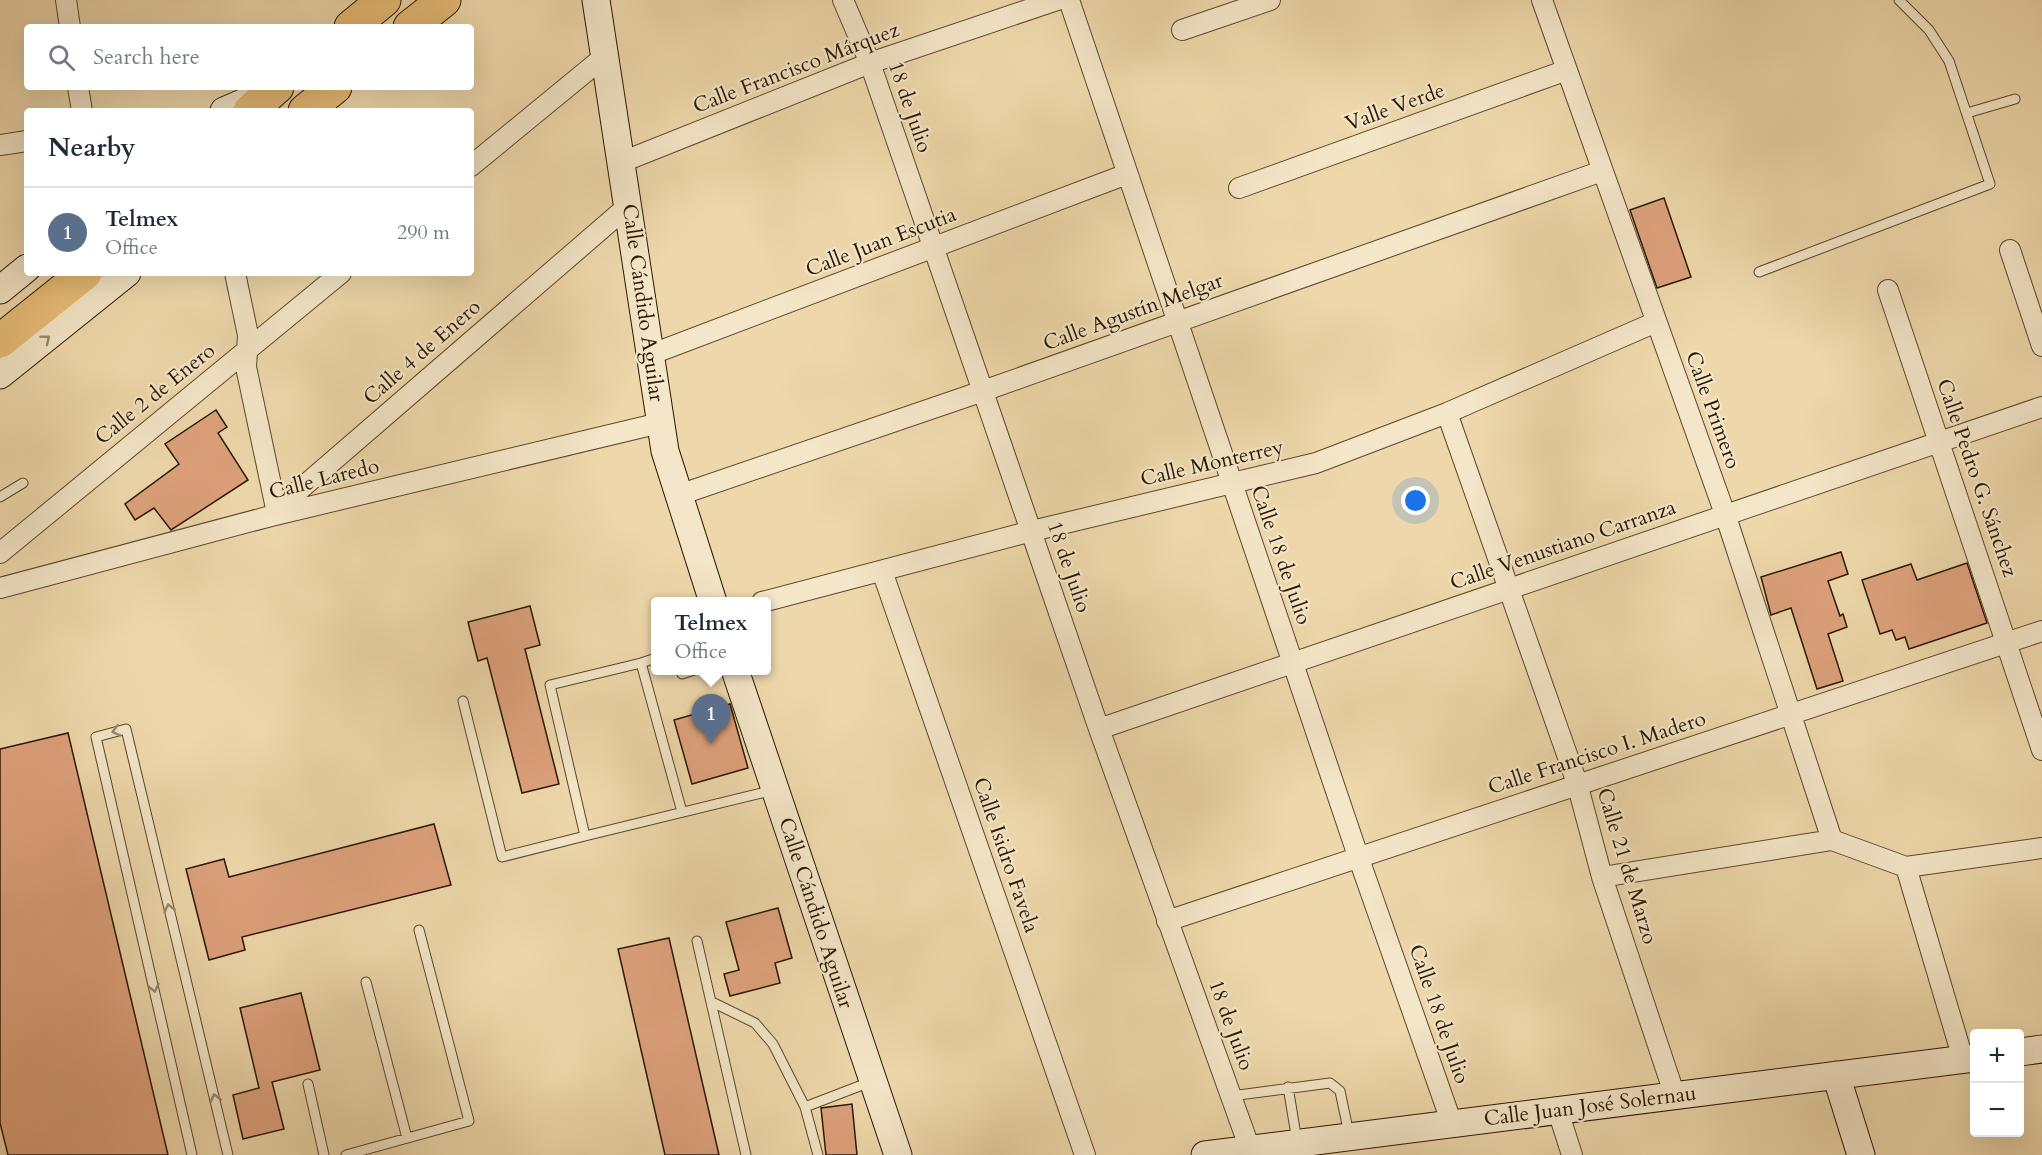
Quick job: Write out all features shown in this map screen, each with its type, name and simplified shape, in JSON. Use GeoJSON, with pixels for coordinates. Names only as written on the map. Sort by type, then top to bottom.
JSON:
{"type":"FeatureCollection","features":[{"type":"Feature","properties":{"kind":"highway"},"geometry":{"type":"LineString","coordinates":[[355,24],[384,0]]}},
{"type":"Feature","properties":{"kind":"highway"},"geometry":{"type":"LineString","coordinates":[[414,24],[444,0]]}},
{"type":"Feature","properties":{"kind":"highway"},"geometry":{"type":"LineString","coordinates":[[232,108],[271,90]]}},
{"type":"Feature","properties":{"kind":"highway"},"geometry":{"type":"LineString","coordinates":[[309,108],[331,90]]}},
{"type":"Feature","properties":{"kind":"highway"},"geometry":{"type":"LineString","coordinates":[[0,313],[46,276]]}},
{"type":"Feature","properties":{"kind":"highway"},"geometry":{"type":"LineString","coordinates":[[0,341],[81,276]]}},
{"type":"Feature","properties":{"kind":"street"},"geometry":{"type":"LineString","coordinates":[[66,0],[70,24]]}},
{"type":"Feature","properties":{"kind":"street","name":"Calle Cándido Aguilar"},"geometry":{"type":"LineString","coordinates":[[596,0],[652,354],[660,423],[679,495],[711,597]]}},
{"type":"Feature","properties":{"kind":"street","name":"18 de Julio"},"geometry":{"type":"LineString","coordinates":[[843,0],[870,63],[1099,729],[1250,1149]]}},
{"type":"Feature","properties":{"kind":"street","name":"Calle Francisco Márquez"},"geometry":{"type":"LineString","coordinates":[[622,162],[870,63],[1057,0]]}},
{"type":"Feature","properties":{"kind":"street","name":"Calle 18 de Julio"},"geometry":{"type":"LineString","coordinates":[[1069,0],[1179,321],[1292,664],[1452,1124]]}},
{"type":"Feature","properties":{"kind":"street"},"geometry":{"type":"LineString","coordinates":[[1182,30],[1270,0]]}},
{"type":"Feature","properties":{"kind":"street","name":"Calle Primero"},"geometry":{"type":"LineString","coordinates":[[1542,0],[1725,514],[1832,840]]}},
{"type":"Feature","properties":{"kind":"street"},"geometry":{"type":"LineString","coordinates":[[474,164],[605,56]]}},
{"type":"Feature","properties":{"kind":"street","name":"Valle Verde"},"geometry":{"type":"LineString","coordinates":[[1239,188],[1567,70]]}},
{"type":"Feature","properties":{"kind":"street"},"geometry":{"type":"LineString","coordinates":[[78,90],[82,108]]}},
{"type":"Feature","properties":{"kind":"street"},"geometry":{"type":"LineString","coordinates":[[0,145],[24,141]]}},
{"type":"Feature","properties":{"kind":"street","name":"Calle Agustín Melgar"},"geometry":{"type":"LineString","coordinates":[[679,495],[983,392],[1602,171]]}},
{"type":"Feature","properties":{"kind":"street","name":"Calle Juan Escutia"},"geometry":{"type":"LineString","coordinates":[[652,354],[1127,174]]}},
{"type":"Feature","properties":{"kind":"street","name":"Calle 4 de Enero"},"geometry":{"type":"LineString","coordinates":[[274,515],[290,498],[629,205]]}},
{"type":"Feature","properties":{"kind":"street"},"geometry":{"type":"LineString","coordinates":[[2010,250],[2042,346]]}},
{"type":"Feature","properties":{"kind":"street"},"geometry":{"type":"LineString","coordinates":[[0,290],[24,270]]}},
{"type":"Feature","properties":{"kind":"street"},"geometry":{"type":"LineString","coordinates":[[0,375],[123,276]]}},
{"type":"Feature","properties":{"kind":"street"},"geometry":{"type":"LineString","coordinates":[[236,276],[248,335],[246,367],[274,515]]}},
{"type":"Feature","properties":{"kind":"street","name":"Calle 2 de Enero"},"geometry":{"type":"LineString","coordinates":[[0,553],[337,276]]}},
{"type":"Feature","properties":{"kind":"street","name":"Calle Pedro G. Sánchez"},"geometry":{"type":"LineString","coordinates":[[1888,290],[2042,750]]}},
{"type":"Feature","properties":{"kind":"street","name":"Calle Monterrey"},"geometry":{"type":"LineString","coordinates":[[771,600],[1032,531],[1316,463],[1447,413],[1656,322]]}},
{"type":"Feature","properties":{"kind":"street","name":"Calle Venustiano Carranza"},"geometry":{"type":"LineString","coordinates":[[1099,729],[1725,514],[1940,444],[2042,407]]}},
{"type":"Feature","properties":{"kind":"street","name":"Calle 21 de Marzo"},"geometry":{"type":"LineString","coordinates":[[1447,413],[1576,783],[1602,877],[1675,1095]]}},
{"type":"Feature","properties":{"kind":"street","name":"Calle Laredo"},"geometry":{"type":"LineString","coordinates":[[0,588],[274,515],[660,423]]}},
{"type":"Feature","properties":{"kind":"street","name":"Calle Isidro Favela"},"geometry":{"type":"LineString","coordinates":[[882,571],[1085,1155]]}},
{"type":"Feature","properties":{"kind":"street","name":"Calle Francisco I. Madero"},"geometry":{"type":"LineString","coordinates":[[1167,921],[1576,783],[1790,717],[2042,631]]}},
{"type":"Feature","properties":{"kind":"street","name":"Calle Cándido Aguilar"},"geometry":{"type":"LineString","coordinates":[[737,675],[898,1155]]}},
{"type":"Feature","properties":{"kind":"street"},"geometry":{"type":"LineString","coordinates":[[1602,877],[1832,840],[1906,867],[2042,848]]}},
{"type":"Feature","properties":{"kind":"street"},"geometry":{"type":"LineString","coordinates":[[1906,867],[1969,1059]]}},
{"type":"Feature","properties":{"kind":"street"},"geometry":{"type":"LineString","coordinates":[[2024,1051],[2042,1049]]}},
{"type":"Feature","properties":{"kind":"street","name":"Calle Juan José Solernau"},"geometry":{"type":"LineString","coordinates":[[1205,1155],[1250,1149],[1288,1148],[1350,1136],[1969,1059]]}},
{"type":"Feature","properties":{"kind":"street"},"geometry":{"type":"LineString","coordinates":[[1836,1075],[1861,1155]]}},
{"type":"Feature","properties":{"kind":"street"},"geometry":{"type":"LineString","coordinates":[[1558,1110],[1572,1155]]}},
{"type":"Feature","properties":{"kind":"lane"},"geometry":{"type":"LineString","coordinates":[[1759,272],[1990,184],[1949,61],[1929,30],[1899,0]]}},
{"type":"Feature","properties":{"kind":"lane"},"geometry":{"type":"LineString","coordinates":[[1967,113],[2014,99]]}},
{"type":"Feature","properties":{"kind":"lane"},"geometry":{"type":"LineString","coordinates":[[0,497],[23,483]]}},
{"type":"Feature","properties":{"kind":"lane"},"geometry":{"type":"LineString","coordinates":[[585,836],[550,685],[651,660]]}},
{"type":"Feature","properties":{"kind":"lane"},"geometry":{"type":"LineString","coordinates":[[641,663],[682,812]]}},
{"type":"Feature","properties":{"kind":"lane"},"geometry":{"type":"LineString","coordinates":[[463,701],[502,857],[776,790]]}},
{"type":"Feature","properties":{"kind":"lane"},"geometry":{"type":"LineString","coordinates":[[192,1155],[96,736],[126,729],[228,1155]]}},
{"type":"Feature","properties":{"kind":"lane"},"geometry":{"type":"LineString","coordinates":[[346,1155],[469,1121],[419,930]]}},
{"type":"Feature","properties":{"kind":"lane"},"geometry":{"type":"LineString","coordinates":[[697,941],[746,1155]]}},
{"type":"Feature","properties":{"kind":"lane"},"geometry":{"type":"LineString","coordinates":[[366,982],[407,1138]]}},
{"type":"Feature","properties":{"kind":"lane"},"geometry":{"type":"LineString","coordinates":[[712,1002],[755,1023],[773,1044],[805,1107],[818,1155]]}},
{"type":"Feature","properties":{"kind":"lane"},"geometry":{"type":"LineString","coordinates":[[805,1107],[873,1081]]}},
{"type":"Feature","properties":{"kind":"lane"},"geometry":{"type":"LineString","coordinates":[[1231,1096],[1330,1083],[1340,1091],[1350,1136]]}},
{"type":"Feature","properties":{"kind":"lane"},"geometry":{"type":"LineString","coordinates":[[308,1084],[324,1155]]}},
{"type":"Feature","properties":{"kind":"lane"},"geometry":{"type":"LineString","coordinates":[[1288,1087],[1288,1148]]}},
{"type":"Feature","properties":{"kind":"building"},"geometry":{"type":"Polygon","coordinates":[[[1664,198],[1691,277],[1657,288],[1630,210],[1664,198]]]}},
{"type":"Feature","properties":{"kind":"building"},"geometry":{"type":"Polygon","coordinates":[[[216,410],[227,427],[218,433],[248,480],[171,530],[154,508],[135,520],[125,504],[179,464],[165,444],[216,410]]]}},
{"type":"Feature","properties":{"kind":"building"},"geometry":{"type":"Polygon","coordinates":[[[1841,552],[1848,574],[1828,581],[1840,616],[1843,614],[1847,627],[1828,634],[1843,681],[1817,689],[1791,608],[1771,615],[1761,577],[1841,552]]]}},
{"type":"Feature","properties":{"kind":"building"},"geometry":{"type":"Polygon","coordinates":[[[1967,563],[1987,623],[1909,649],[1905,637],[1896,640],[1892,630],[1880,634],[1862,580],[1911,564],[1917,580],[1967,563]]]}},
{"type":"Feature","properties":{"kind":"building"},"geometry":{"type":"Polygon","coordinates":[[[530,606],[540,645],[525,649],[559,784],[522,793],[487,658],[478,661],[468,622],[530,606]]]}},
{"type":"Feature","properties":{"kind":"building"},"geometry":{"type":"Polygon","coordinates":[[[730,704],[748,768],[692,784],[674,720],[730,704]]]}},
{"type":"Feature","properties":{"kind":"building"},"geometry":{"type":"Polygon","coordinates":[[[68,733],[168,1155],[8,1155],[0,1123],[0,749],[68,733]]]}},
{"type":"Feature","properties":{"kind":"building"},"geometry":{"type":"Polygon","coordinates":[[[434,824],[451,885],[242,937],[245,950],[209,960],[186,869],[224,859],[229,877],[434,824]]]}},
{"type":"Feature","properties":{"kind":"building"},"geometry":{"type":"Polygon","coordinates":[[[778,908],[792,958],[775,963],[780,983],[730,996],[724,974],[739,970],[726,922],[778,908]]]}},
{"type":"Feature","properties":{"kind":"building"},"geometry":{"type":"Polygon","coordinates":[[[669,938],[719,1155],[665,1155],[618,949],[669,938]]]}},
{"type":"Feature","properties":{"kind":"building"},"geometry":{"type":"Polygon","coordinates":[[[301,993],[320,1070],[272,1082],[284,1129],[243,1139],[233,1095],[259,1088],[240,1008],[301,993]]]}},
{"type":"Feature","properties":{"kind":"building"},"geometry":{"type":"Polygon","coordinates":[[[852,1104],[857,1155],[826,1155],[821,1108],[852,1104]]]}},
{"type":"Feature","properties":{"kind":"place","name":"Telmex"},"geometry":{"type":"Point","coordinates":[711,744]}}]}
